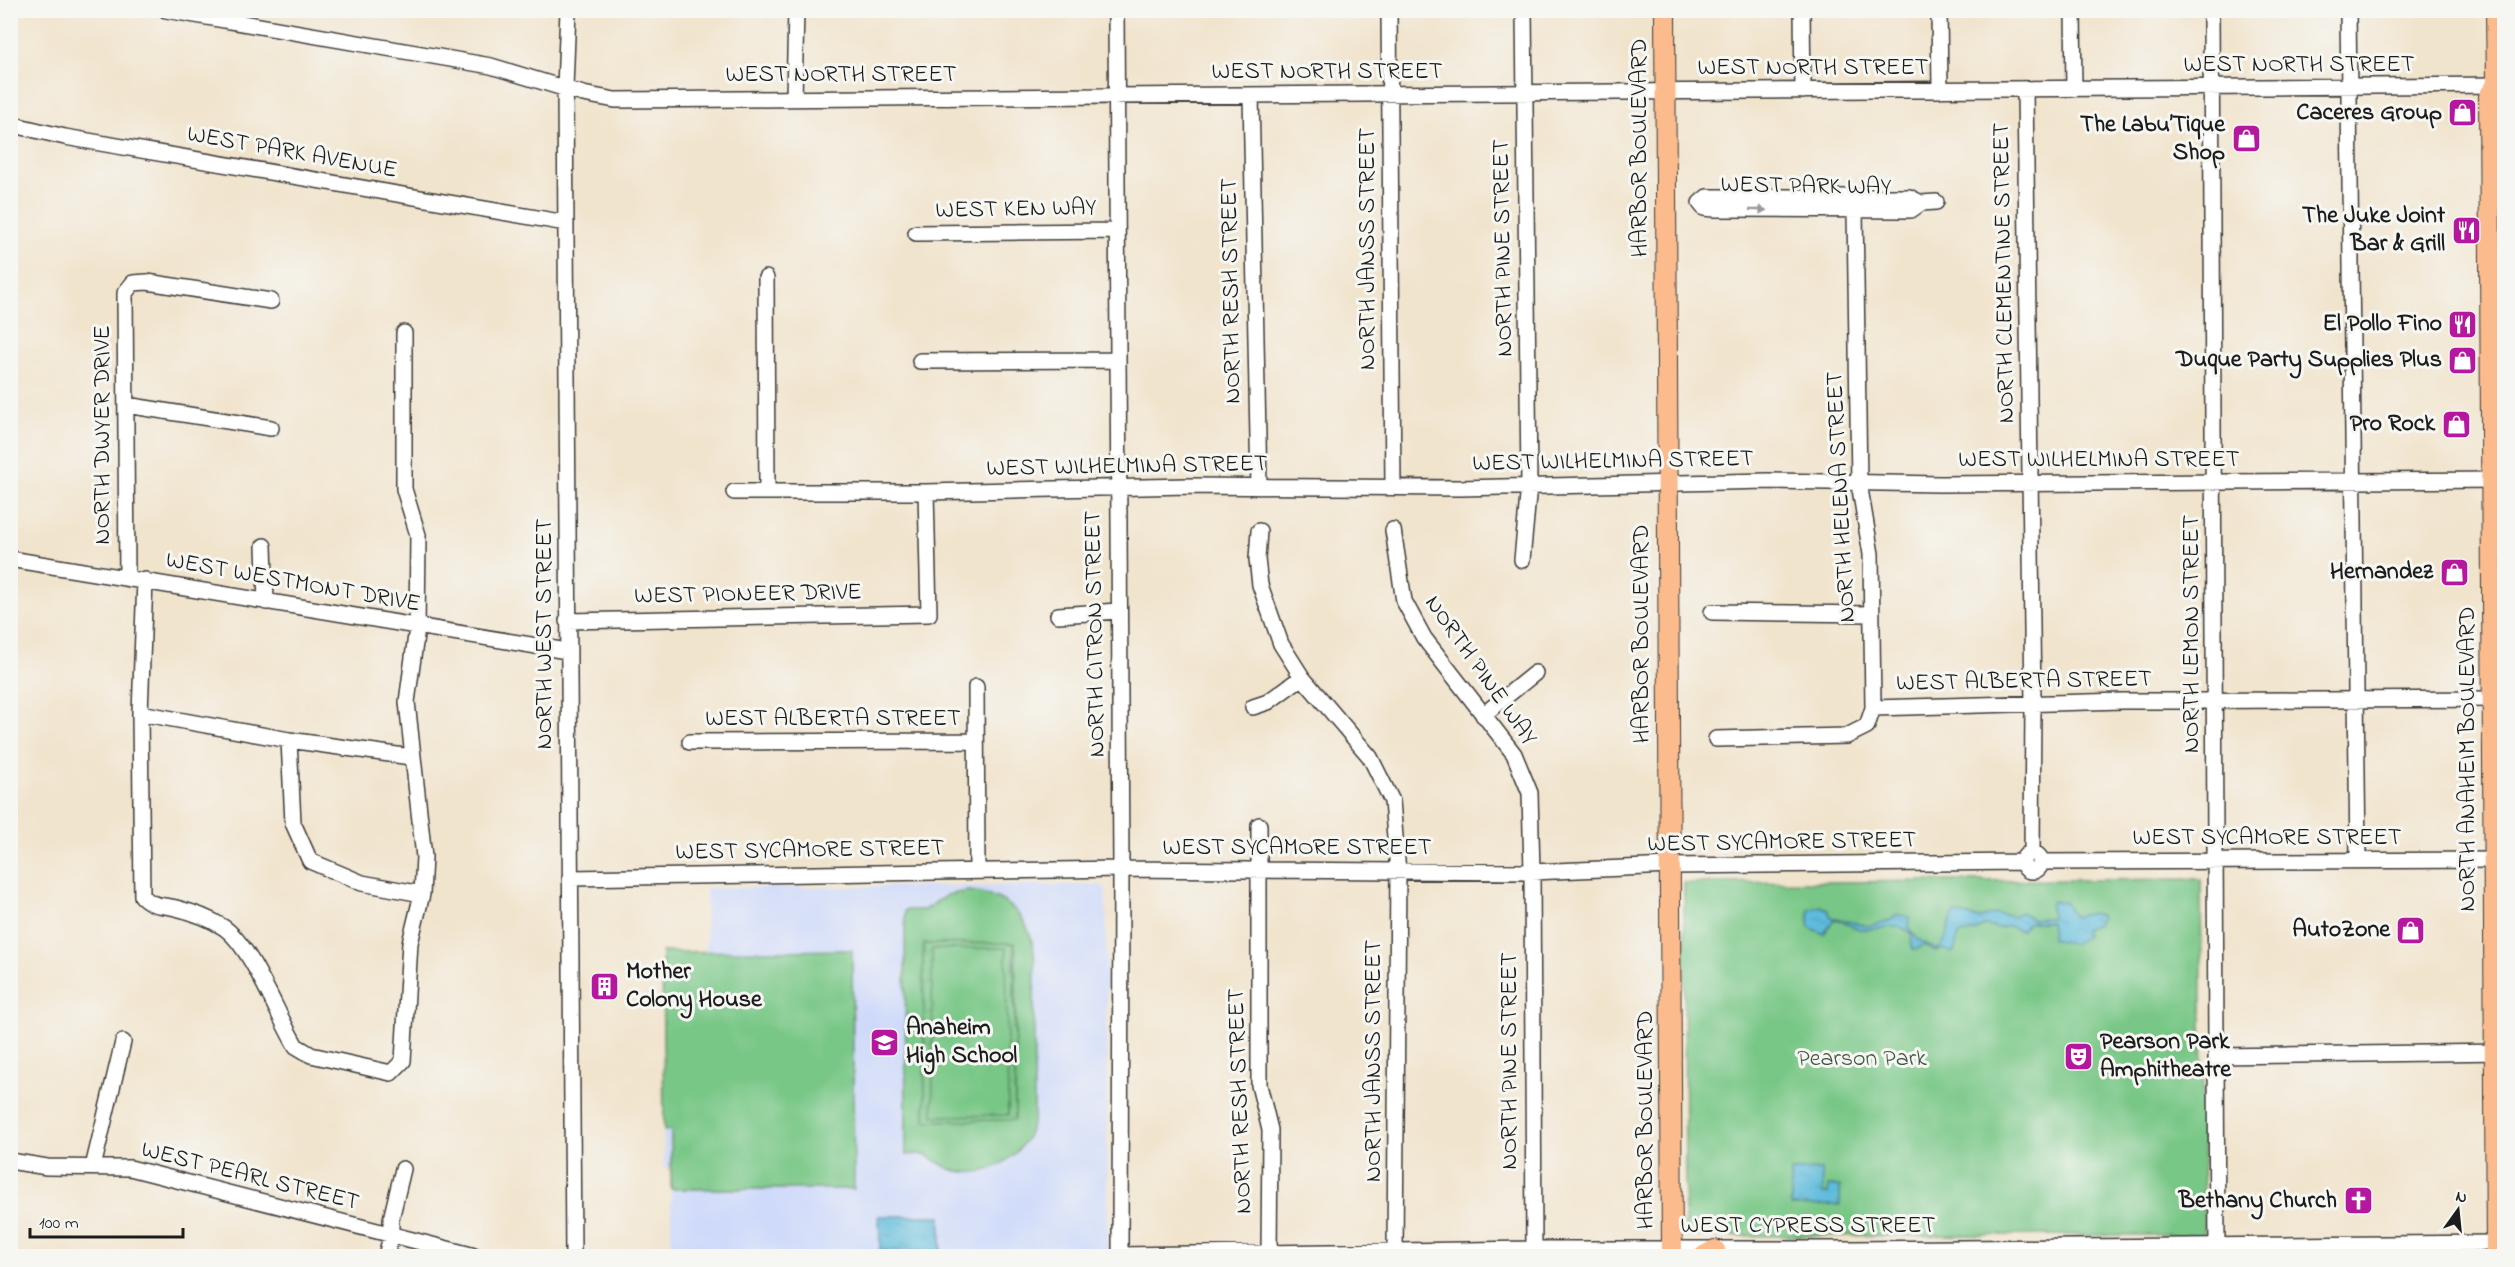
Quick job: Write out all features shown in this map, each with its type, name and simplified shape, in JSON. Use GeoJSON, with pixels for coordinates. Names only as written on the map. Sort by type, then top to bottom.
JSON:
{"type":"FeatureCollection","features":[{"type":"Feature","properties":{"kind":"main road","name":"HARBOR BOULEVARD"},"geometry":{"type":"LineString","coordinates":[[1665,10],[1672,1253]]}},
{"type":"Feature","properties":{"kind":"main road","name":"NORTH ANAHEIM BOULEVARD"},"geometry":{"type":"LineString","coordinates":[[2496,10],[2501,85],[2504,97],[2505,168]]}},
{"type":"Feature","properties":{"kind":"main road","name":"NORTH ANAHEIM BOULEVARD"},"geometry":{"type":"LineString","coordinates":[[2499,1241],[2499,480],[2489,96],[2501,85]]}},
{"type":"Feature","properties":{"kind":"street","name":"WEST NORTH STREET"},"geometry":{"type":"LineString","coordinates":[[166,10],[243,17],[491,66],[583,94],[615,100],[2501,85]]}},
{"type":"Feature","properties":{"kind":"street","name":"NORTH WEST STREET"},"geometry":{"type":"LineString","coordinates":[[568,10],[565,88],[567,651],[573,1257]]}},
{"type":"Feature","properties":{"kind":"street"},"geometry":{"type":"LineString","coordinates":[[794,98],[796,10]]}},
{"type":"Feature","properties":{"kind":"street","name":"NORTH CITRON STREET"},"geometry":{"type":"LineString","coordinates":[[1116,10],[1121,869],[1120,1256]]}},
{"type":"Feature","properties":{"kind":"street","name":"NORTH JANSS STREET"},"geometry":{"type":"LineString","coordinates":[[1389,10],[1393,486]]}},
{"type":"Feature","properties":{"kind":"street","name":"NORTH PINE STREET"},"geometry":{"type":"LineString","coordinates":[[1522,560],[1529,485],[1524,10]]}},
{"type":"Feature","properties":{"kind":"street"},"geometry":{"type":"LineString","coordinates":[[1802,10],[1803,91]]}},
{"type":"Feature","properties":{"kind":"street"},"geometry":{"type":"LineString","coordinates":[[1939,10],[1940,90]]}},
{"type":"Feature","properties":{"kind":"street"},"geometry":{"type":"LineString","coordinates":[[2073,10],[2074,89]]}},
{"type":"Feature","properties":{"kind":"street","name":"NORTH LEMON STREET"},"geometry":{"type":"LineString","coordinates":[[2211,10],[2217,1251]]}},
{"type":"Feature","properties":{"kind":"street"},"geometry":{"type":"LineString","coordinates":[[2348,10],[2358,860]]}},
{"type":"Feature","properties":{"kind":"street","name":"NORTH CLEMENTINE STREET"},"geometry":{"type":"LineString","coordinates":[[2025,89],[2033,704],[2032,859]]}},
{"type":"Feature","properties":{"kind":"street","name":"NORTH RESH STREET"},"geometry":{"type":"LineString","coordinates":[[1251,95],[1259,487]]}},
{"type":"Feature","properties":{"kind":"street","name":"WEST PARK AVENUE"},"geometry":{"type":"LineString","coordinates":[[10,124],[65,137],[566,223]]}},
{"type":"Feature","properties":{"kind":"street","name":"WEST PARK WAY"},"geometry":{"type":"LineString","coordinates":[[1707,197],[1909,197],[1929,203],[1911,210],[1855,211],[1714,209],[1704,207],[1700,203],[1707,197]]}},
{"type":"Feature","properties":{"kind":"street","name":"NORTH HELENA STREET"},"geometry":{"type":"LineString","coordinates":[[1855,211],[1859,483],[1870,554],[1873,708]]}},
{"type":"Feature","properties":{"kind":"street","name":"WEST KEN WAY"},"geometry":{"type":"LineString","coordinates":[[916,233],[1117,231]]}},
{"type":"Feature","properties":{"kind":"street"},"geometry":{"type":"LineString","coordinates":[[766,278],[766,492]]}},
{"type":"Feature","properties":{"kind":"street","name":"NORTH DWYER DRIVE"},"geometry":{"type":"LineString","coordinates":[[126,577],[125,293],[133,283],[147,282],[271,301]]}},
{"type":"Feature","properties":{"kind":"street"},"geometry":{"type":"LineString","coordinates":[[145,580],[140,713],[142,896],[152,905],[174,908],[205,918],[225,928],[244,947],[296,1046],[311,1055],[391,1073],[403,1061],[410,943],[422,894],[424,857],[411,757],[407,702],[417,628],[418,535],[404,489],[404,333]]}},
{"type":"Feature","properties":{"kind":"street"},"geometry":{"type":"LineString","coordinates":[[920,362],[1117,360]]}},
{"type":"Feature","properties":{"kind":"street"},"geometry":{"type":"LineString","coordinates":[[126,405],[271,428]]}},
{"type":"Feature","properties":{"kind":"street","name":"WEST WILHELMINA STREET"},"geometry":{"type":"LineString","coordinates":[[734,492],[1393,486],[1460,488],[1767,481],[1859,483],[2499,480]]}},
{"type":"Feature","properties":{"kind":"street","name":"WEST PIONEER DRIVE"},"geometry":{"type":"LineString","coordinates":[[567,621],[929,614],[926,492]]}},
{"type":"Feature","properties":{"kind":"street","name":"NORTH PINE WAY"},"geometry":{"type":"LineString","coordinates":[[1393,530],[1404,601],[1424,638],[1514,754],[1530,793],[1532,872]]}},
{"type":"Feature","properties":{"kind":"street","name":"NORTH JANSS STREET"},"geometry":{"type":"LineString","coordinates":[[1258,531],[1257,559],[1260,585],[1266,609],[1281,644],[1302,677],[1371,757],[1392,801],[1398,872],[1395,1251]]}},
{"type":"Feature","properties":{"kind":"street"},"geometry":{"type":"LineString","coordinates":[[264,546],[266,602]]}},
{"type":"Feature","properties":{"kind":"street","name":"WEST WESTMONT DRIVE"},"geometry":{"type":"LineString","coordinates":[[10,559],[567,651]]}},
{"type":"Feature","properties":{"kind":"street"},"geometry":{"type":"LineString","coordinates":[[1058,615],[1118,611]]}},
{"type":"Feature","properties":{"kind":"street"},"geometry":{"type":"LineString","coordinates":[[1712,612],[1871,614]]}},
{"type":"Feature","properties":{"kind":"street"},"geometry":{"type":"LineString","coordinates":[[1483,715],[1535,673]]}},
{"type":"Feature","properties":{"kind":"street"},"geometry":{"type":"LineString","coordinates":[[1253,707],[1268,702],[1302,677]]}},
{"type":"Feature","properties":{"kind":"street"},"geometry":{"type":"LineString","coordinates":[[976,687],[977,871]]}},
{"type":"Feature","properties":{"kind":"street","name":"WEST ALBERTA STREET"},"geometry":{"type":"LineString","coordinates":[[1716,739],[1847,736],[1867,726],[1873,708],[2214,701],[2499,699]]}},
{"type":"Feature","properties":{"kind":"street"},"geometry":{"type":"LineString","coordinates":[[140,713],[289,740],[411,757]]}},
{"type":"Feature","properties":{"kind":"street"},"geometry":{"type":"LineString","coordinates":[[289,740],[293,824],[310,861],[362,883],[422,894]]}},
{"type":"Feature","properties":{"kind":"street","name":"WEST ALBERTA STREET"},"geometry":{"type":"LineString","coordinates":[[690,742],[975,741]]}},
{"type":"Feature","properties":{"kind":"street","name":"NORTH RESH STREET"},"geometry":{"type":"LineString","coordinates":[[1259,825],[1259,1084],[1270,1130],[1269,1254]]}},
{"type":"Feature","properties":{"kind":"street","name":"WEST SYCAMORE STREET"},"geometry":{"type":"LineString","coordinates":[[570,878],[1121,869],[1259,872],[1532,872],[1670,866],[2032,859],[2499,860]]}},
{"type":"Feature","properties":{"kind":"street","name":"NORTH PINE STREET"},"geometry":{"type":"LineString","coordinates":[[1532,872],[1534,1249]]}},
{"type":"Feature","properties":{"kind":"street"},"geometry":{"type":"LineString","coordinates":[[93,1167],[123,1042]]}},
{"type":"Feature","properties":{"kind":"street"},"geometry":{"type":"LineString","coordinates":[[2216,1056],[2500,1052]]}},
{"type":"Feature","properties":{"kind":"street","name":"WEST PEARL STREET"},"geometry":{"type":"LineString","coordinates":[[10,1161],[47,1167],[130,1168],[475,1257]]}},
{"type":"Feature","properties":{"kind":"street"},"geometry":{"type":"LineString","coordinates":[[386,1257],[391,1236],[391,1219],[403,1169]]}},
{"type":"Feature","properties":{"kind":"street","name":"WEST CYPRESS STREET"},"geometry":{"type":"LineString","coordinates":[[1120,1256],[1534,1249],[1672,1253],[2217,1251],[2499,1241]]}},
{"type":"Feature","properties":{"kind":"shaded area","name":"Anaheim High School"},"geometry":{"type":"Polygon","coordinates":[[[1103,886],[1106,891],[1108,1256],[671,1256],[671,1169],[664,1168],[662,952],[706,951],[706,888],[1103,886]]]}},
{"type":"Feature","properties":{"kind":"green space","name":"Pearson Park"},"geometry":{"type":"Polygon","coordinates":[[[2201,879],[2204,1235],[1685,1236],[1684,883],[2201,879]]]}},
{"type":"Feature","properties":{"kind":"green space"},"geometry":{"type":"Polygon","coordinates":[[[968,891],[1002,900],[1021,917],[1033,944],[1035,976],[1034,1115],[1031,1128],[1017,1151],[1008,1160],[985,1171],[952,1170],[925,1155],[906,1155],[905,910],[924,910],[947,895],[968,891]],[[1014,943],[924,944],[925,1121],[1015,1120],[1016,952],[1014,943]]]}},
{"type":"Feature","properties":{"kind":"green space"},"geometry":{"type":"Polygon","coordinates":[[[1014,943],[1015,1121],[925,1121],[924,944],[1014,943]]]}},
{"type":"Feature","properties":{"kind":"green space"},"geometry":{"type":"Polygon","coordinates":[[[1006,948],[1008,1115],[933,1116],[932,949],[1006,948]]]}},
{"type":"Feature","properties":{"kind":"green space"},"geometry":{"type":"Polygon","coordinates":[[[852,950],[854,1189],[671,1189],[671,1130],[664,1131],[662,952],[852,950]]]}},
{"type":"Feature","properties":{"kind":"water"},"geometry":{"type":"Polygon","coordinates":[[[2051,902],[2065,902],[2074,917],[2091,913],[2099,915],[2101,919],[2096,925],[2085,928],[2086,936],[2074,944],[2052,939],[2050,922],[2029,922],[2021,931],[2010,926],[2000,928],[1984,926],[1958,935],[1955,950],[1952,953],[1943,949],[1935,952],[1924,945],[1913,949],[1912,934],[1900,927],[1861,929],[1833,920],[1824,934],[1809,927],[1809,910],[1820,906],[1828,909],[1831,917],[1868,926],[1891,920],[1897,914],[1909,917],[1909,927],[1917,939],[1937,950],[1944,942],[1955,913],[1979,918],[1995,914],[2013,916],[2021,912],[2032,919],[2049,918],[2052,914],[2051,902]]]}},
{"type":"Feature","properties":{"kind":"water"},"geometry":{"type":"Polygon","coordinates":[[[1822,1170],[1823,1194],[1828,1194],[1828,1186],[1840,1186],[1840,1205],[1791,1206],[1791,1171],[1822,1170]]]}},
{"type":"Feature","properties":{"kind":"water"},"geometry":{"type":"Polygon","coordinates":[[[879,1216],[941,1216],[941,1251],[880,1251],[879,1216]]]}},
{"type":"Feature","properties":{"kind":"place","name":"Caceres Group"},"geometry":{"type":"Point","coordinates":[2463,113]}},
{"type":"Feature","properties":{"kind":"place","name":"The Labu’Tique Shop"},"geometry":{"type":"Point","coordinates":[2246,139]}},
{"type":"Feature","properties":{"kind":"place","name":"The Juke Joint Bar & Grill"},"geometry":{"type":"Point","coordinates":[2466,230]}},
{"type":"Feature","properties":{"kind":"place","name":"El Pollo Fino"},"geometry":{"type":"Point","coordinates":[2463,324]}},
{"type":"Feature","properties":{"kind":"place","name":"Duque Party Supplies Plus"},"geometry":{"type":"Point","coordinates":[2463,360]}},
{"type":"Feature","properties":{"kind":"place","name":"Pro Rock"},"geometry":{"type":"Point","coordinates":[2456,424]}},
{"type":"Feature","properties":{"kind":"place","name":"Hernandez"},"geometry":{"type":"Point","coordinates":[2454,572]}},
{"type":"Feature","properties":{"kind":"place","name":"AutoZone"},"geometry":{"type":"Point","coordinates":[2411,930]}},
{"type":"Feature","properties":{"kind":"place","name":"Mother Colony House"},"geometry":{"type":"Point","coordinates":[605,986]}},
{"type":"Feature","properties":{"kind":"place","name":"Anaheim High School"},"geometry":{"type":"Point","coordinates":[885,1042]}},
{"type":"Feature","properties":{"kind":"place","name":"Pearson Park Amphitheatre"},"geometry":{"type":"Point","coordinates":[2079,1056]}},
{"type":"Feature","properties":{"kind":"place","name":"Bethany Church"},"geometry":{"type":"Point","coordinates":[2358,1201]}}]}
